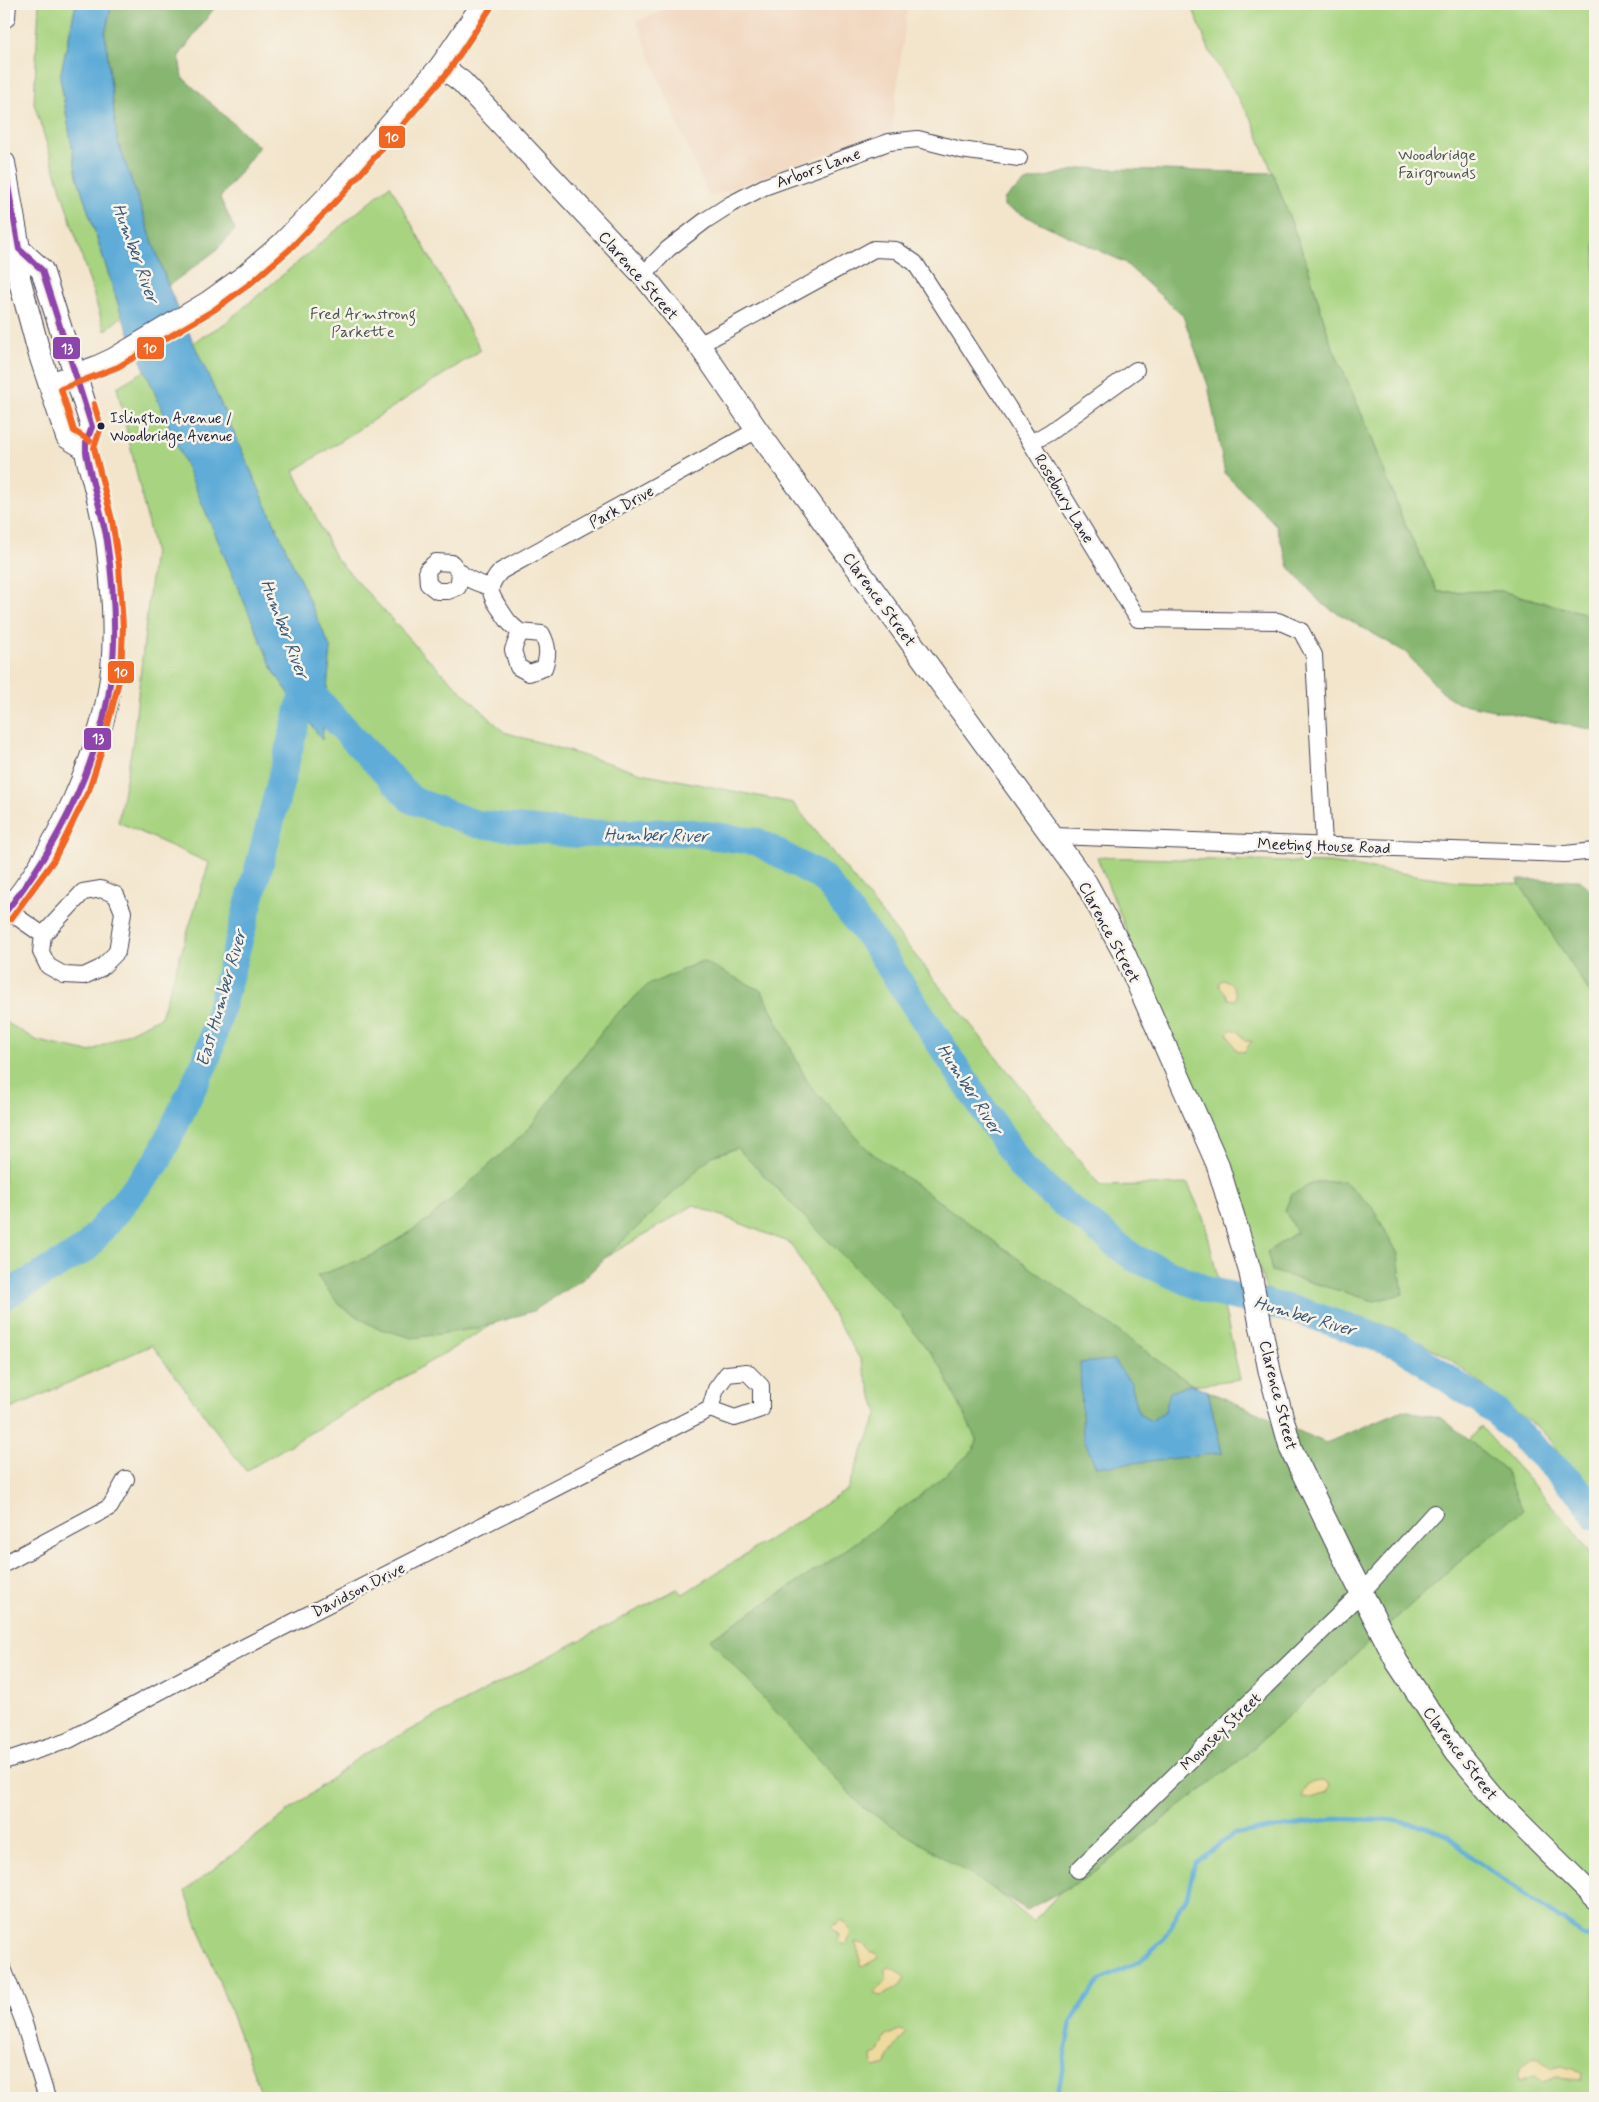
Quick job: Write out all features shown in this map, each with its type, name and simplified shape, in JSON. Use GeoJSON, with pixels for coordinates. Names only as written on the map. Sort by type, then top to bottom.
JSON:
{"type":"FeatureCollection","features":[{"type":"Feature","properties":{"kind":"street"},"geometry":{"type":"LineString","coordinates":[[4,17],[5,4]]}},
{"type":"Feature","properties":{"kind":"street"},"geometry":{"type":"LineString","coordinates":[[50,384],[114,358],[209,302],[245,276],[290,236],[336,188],[441,66],[483,4]]}},
{"type":"Feature","properties":{"kind":"street","name":"Clarence Street"},"geometry":{"type":"LineString","coordinates":[[441,66],[462,82],[643,275],[699,346],[757,430],[1086,883],[1128,961],[1217,1163],[1250,1271],[1267,1355],[1291,1449],[1397,1662],[1456,1752],[1498,1803],[1595,1898]]}},
{"type":"Feature","properties":{"kind":"street","name":"Arbors Lane"},"geometry":{"type":"LineString","coordinates":[[643,275],[668,250],[706,220],[731,204],[764,187],[888,142],[918,139],[961,150],[1019,158]]}},
{"type":"Feature","properties":{"kind":"street"},"geometry":{"type":"LineString","coordinates":[[4,163],[19,249],[19,278],[67,437],[85,448]]}},
{"type":"Feature","properties":{"kind":"street"},"geometry":{"type":"LineString","coordinates":[[19,249],[42,270],[92,427],[85,448],[104,522],[110,566],[114,628],[112,672],[92,754],[81,786],[46,855],[6,912],[43,935]]}},
{"type":"Feature","properties":{"kind":"street","name":"Rosebury Lane"},"geometry":{"type":"LineString","coordinates":[[699,346],[874,250],[896,250],[915,263],[1031,443],[1138,620],[1278,620],[1301,631],[1314,655],[1324,845]]}},
{"type":"Feature","properties":{"kind":"street"},"geometry":{"type":"LineString","coordinates":[[1031,443],[1136,370]]}},
{"type":"Feature","properties":{"kind":"street","name":"Park Drive"},"geometry":{"type":"LineString","coordinates":[[490,587],[494,579],[502,571],[757,430]]}},
{"type":"Feature","properties":{"kind":"street"},"geometry":{"type":"LineString","coordinates":[[460,574],[472,582],[490,587],[492,598],[506,620],[520,632]]}},
{"type":"Feature","properties":{"kind":"street","name":"Meeting House Road"},"geometry":{"type":"LineString","coordinates":[[1053,836],[1565,854],[1595,851]]}},
{"type":"Feature","properties":{"kind":"street"},"geometry":{"type":"LineString","coordinates":[[101,889],[116,895],[123,912],[117,952],[101,968],[84,976],[64,975],[48,966],[41,952],[43,935],[83,892],[101,889]]}},
{"type":"Feature","properties":{"kind":"street","name":"Davidson Drive"},"geometry":{"type":"LineString","coordinates":[[4,1761],[69,1740],[215,1662],[710,1408]]}},
{"type":"Feature","properties":{"kind":"street"},"geometry":{"type":"LineString","coordinates":[[4,1564],[110,1507],[126,1479]]}},
{"type":"Feature","properties":{"kind":"street","name":"Mounsey Street"},"geometry":{"type":"LineString","coordinates":[[1078,1870],[1362,1592],[1434,1513]]}},
{"type":"Feature","properties":{"kind":"street"},"geometry":{"type":"LineString","coordinates":[[4,1971],[29,2038],[48,2098]]}},
{"type":"Feature","properties":{"kind":"shaded area"},"geometry":{"type":"Polygon","coordinates":[[[675,4],[908,4],[888,158],[861,141],[709,197],[637,22],[675,4]]]}},
{"type":"Feature","properties":{"kind":"green space"},"geometry":{"type":"Polygon","coordinates":[[[39,4],[76,4],[60,77],[77,176],[122,316],[105,331],[34,103],[39,4]]]}},
{"type":"Feature","properties":{"kind":"green space"},"geometry":{"type":"Polygon","coordinates":[[[112,4],[217,4],[179,56],[182,77],[259,147],[220,198],[235,230],[214,252],[168,286],[117,139],[105,33],[112,4]]]}},
{"type":"Feature","properties":{"kind":"green space","name":"Woodbridge Fairgrounds"},"geometry":{"type":"Polygon","coordinates":[[[1191,4],[1595,4],[1595,616],[1501,591],[1438,592],[1402,518],[1371,436],[1330,341],[1308,267],[1253,122],[1210,52],[1191,4]]]}},
{"type":"Feature","properties":{"kind":"green space"},"geometry":{"type":"Polygon","coordinates":[[[1083,168],[1273,173],[1308,267],[1330,341],[1371,436],[1402,518],[1438,592],[1501,591],[1595,616],[1595,730],[1458,703],[1443,693],[1405,652],[1322,604],[1289,567],[1276,525],[1225,474],[1208,385],[1183,316],[1124,262],[1004,206],[1004,199],[1025,182],[1083,168]]]}},
{"type":"Feature","properties":{"kind":"green space","name":"Fred Armstrong Parkette"},"geometry":{"type":"Polygon","coordinates":[[[390,185],[481,350],[294,471],[335,557],[424,655],[504,732],[642,773],[793,803],[1100,1186],[1188,1184],[1205,1222],[1240,1379],[1087,1399],[927,1831],[1033,1922],[1481,1427],[1572,1528],[1595,1561],[1595,2098],[263,2098],[185,1891],[359,1757],[677,1589],[683,1594],[847,1490],[878,1413],[860,1359],[790,1243],[694,1205],[246,1471],[152,1345],[4,1412],[4,1021],[38,1041],[89,1052],[161,1017],[209,863],[118,822],[133,741],[154,550],[117,387],[224,324],[390,185]]]}},
{"type":"Feature","properties":{"kind":"green space"},"geometry":{"type":"Polygon","coordinates":[[[1097,857],[1330,863],[1458,881],[1524,884],[1595,988],[1595,1505],[1548,1437],[1447,1357],[1393,1328],[1266,1289],[1224,1164],[1192,1094],[1097,857]]]}},
{"type":"Feature","properties":{"kind":"green space"},"geometry":{"type":"Polygon","coordinates":[[[1517,880],[1581,880],[1595,897],[1595,1001],[1517,880]]]}},
{"type":"Feature","properties":{"kind":"green space"},"geometry":{"type":"Polygon","coordinates":[[[702,961],[762,991],[808,1083],[868,1150],[1191,1384],[1171,1392],[1165,1411],[1151,1421],[1139,1414],[1131,1383],[1083,1438],[1222,1453],[1208,1391],[1326,1443],[1403,1410],[1442,1418],[1505,1470],[1523,1510],[1447,1572],[1240,1760],[1089,1876],[1027,1910],[862,1807],[710,1639],[833,1559],[926,1491],[974,1450],[977,1441],[941,1367],[900,1314],[737,1148],[712,1156],[583,1279],[533,1311],[479,1328],[413,1338],[376,1328],[340,1306],[317,1276],[373,1255],[428,1220],[527,1131],[611,1019],[648,985],[702,961]]]}},
{"type":"Feature","properties":{"kind":"green space"},"geometry":{"type":"Polygon","coordinates":[[[1344,1181],[1373,1208],[1398,1254],[1403,1294],[1374,1301],[1272,1271],[1267,1252],[1297,1232],[1285,1211],[1291,1195],[1315,1182],[1344,1181]]]}},
{"type":"Feature","properties":{"kind":"sand"},"geometry":{"type":"Polygon","coordinates":[[[1223,979],[1229,982],[1233,988],[1236,1000],[1228,999],[1226,993],[1219,987],[1219,982],[1223,979]]]}},
{"type":"Feature","properties":{"kind":"sand"},"geometry":{"type":"Polygon","coordinates":[[[1232,1029],[1238,1031],[1245,1041],[1252,1041],[1244,1052],[1237,1051],[1228,1035],[1232,1029]]]}},
{"type":"Feature","properties":{"kind":"sand"},"geometry":{"type":"Polygon","coordinates":[[[1324,1781],[1330,1786],[1327,1793],[1310,1798],[1302,1797],[1304,1789],[1309,1784],[1324,1781]]]}},
{"type":"Feature","properties":{"kind":"sand"},"geometry":{"type":"Polygon","coordinates":[[[843,1920],[851,1933],[845,1945],[838,1942],[839,1935],[831,1927],[843,1920]]]}},
{"type":"Feature","properties":{"kind":"sand"},"geometry":{"type":"Polygon","coordinates":[[[855,1942],[863,1944],[871,1952],[875,1952],[878,1958],[862,1967],[860,1966],[860,1956],[855,1942]]]}},
{"type":"Feature","properties":{"kind":"sand"},"geometry":{"type":"Polygon","coordinates":[[[889,1967],[905,1977],[899,1987],[881,1996],[874,1993],[886,1979],[886,1969],[889,1967]]]}},
{"type":"Feature","properties":{"kind":"sand"},"geometry":{"type":"Polygon","coordinates":[[[899,2030],[906,2032],[892,2051],[886,2065],[876,2068],[873,2064],[872,2056],[878,2054],[886,2036],[899,2030]]]}},
{"type":"Feature","properties":{"kind":"sand"},"geometry":{"type":"Polygon","coordinates":[[[1534,2057],[1539,2058],[1553,2069],[1562,2067],[1582,2073],[1581,2080],[1556,2078],[1546,2082],[1540,2081],[1536,2076],[1519,2081],[1520,2069],[1534,2057]]]}},
{"type":"Feature","properties":{"kind":"water"},"geometry":{"type":"Polygon","coordinates":[[[76,4],[112,4],[105,33],[117,139],[168,286],[331,649],[322,740],[274,672],[122,316],[77,176],[60,77],[76,4]]]}},
{"type":"Feature","properties":{"kind":"water"},"geometry":{"type":"Polygon","coordinates":[[[1113,1360],[1131,1383],[1139,1414],[1151,1421],[1165,1411],[1170,1392],[1191,1384],[1208,1391],[1222,1453],[1096,1467],[1083,1438],[1080,1363],[1113,1360]]]}},
{"type":"Feature","properties":{"kind":"waterway","name":"Humber River"},"geometry":{"type":"LineString","coordinates":[[302,678],[305,686],[412,800],[476,824],[576,834],[686,832],[758,842],[823,878],[874,943],[1022,1168],[1063,1203],[1134,1258],[1210,1291],[1300,1311],[1401,1346],[1496,1412],[1581,1493],[1595,1515]]}},
{"type":"Feature","properties":{"kind":"waterway","name":"East Humber River"},"geometry":{"type":"LineString","coordinates":[[4,1296],[85,1249],[157,1162],[207,1058],[305,686]]}},
{"type":"Feature","properties":{"kind":"waterway"},"geometry":{"type":"LineString","coordinates":[[1057,2098],[1071,2022],[1099,1981],[1140,1961],[1163,1940],[1187,1896],[1195,1863],[1234,1834],[1334,1819],[1389,1820],[1425,1826],[1449,1836],[1468,1855],[1583,1935],[1595,1938]]}},
{"type":"Feature","properties":{"kind":"transit line","name":"10"},"geometry":{"type":"LineString","coordinates":[[90,441],[74,431],[61,389],[118,367],[214,310],[251,283],[289,250],[343,194],[448,72],[490,9]]}},
{"type":"Feature","properties":{"kind":"transit line","name":"13"},"geometry":{"type":"LineString","coordinates":[[4,163],[19,249],[42,270],[92,427],[86,443],[86,452],[107,541],[113,589],[114,622],[112,670],[107,703],[99,736],[88,768],[60,830],[43,859],[4,914]]}},
{"type":"Feature","properties":{"kind":"transit line","name":"10"},"geometry":{"type":"LineString","coordinates":[[11,919],[54,860],[89,790],[100,756],[121,673],[123,627],[119,565],[112,520],[94,448],[101,427],[94,404]]}},
{"type":"Feature","properties":{"kind":"place","name":"Islington Avenue / Woodbridge Avenue"},"geometry":{"type":"Point","coordinates":[101,426]}}]}
